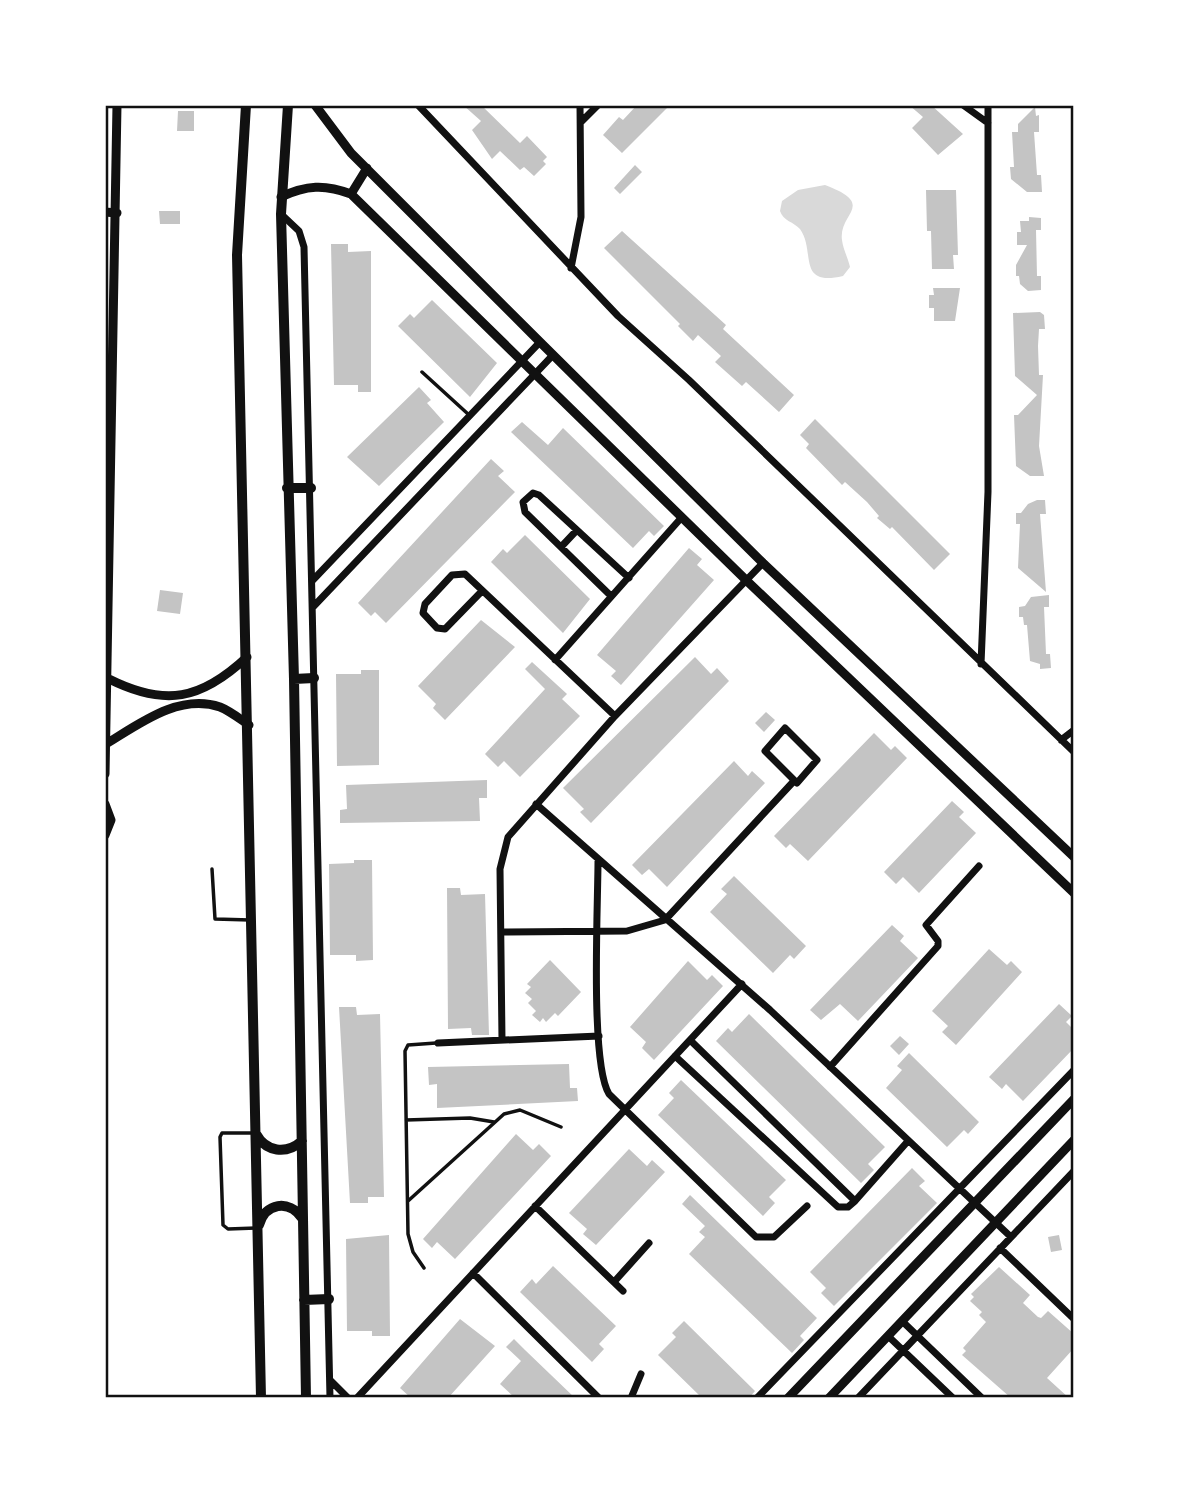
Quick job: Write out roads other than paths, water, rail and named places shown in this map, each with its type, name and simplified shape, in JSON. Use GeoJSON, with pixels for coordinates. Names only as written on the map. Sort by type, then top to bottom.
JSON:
{"type":"FeatureCollection","features":[{"type":"Feature","properties":{"kind":"main road"},"geometry":{"type":"LineString","coordinates":[[246,105],[237,255],[249,725],[261,1398]]}},
{"type":"Feature","properties":{"kind":"main road"},"geometry":{"type":"LineString","coordinates":[[288,105],[281,214],[294,679],[306,1398]]}},
{"type":"Feature","properties":{"kind":"main road"},"geometry":{"type":"LineString","coordinates":[[288,488],[311,488]]}},
{"type":"Feature","properties":{"kind":"main road"},"geometry":{"type":"LineString","coordinates":[[294,679],[314,678]]}},
{"type":"Feature","properties":{"kind":"main road"},"geometry":{"type":"LineString","coordinates":[[255,1133],[263,1144],[275,1150],[287,1150],[302,1141]]}},
{"type":"Feature","properties":{"kind":"main road"},"geometry":{"type":"LineString","coordinates":[[258,1228],[262,1216],[276,1206],[295,1209],[302,1219]]}},
{"type":"Feature","properties":{"kind":"main road"},"geometry":{"type":"LineString","coordinates":[[304,1300],[329,1300]]}},
{"type":"Feature","properties":{"kind":"street"},"geometry":{"type":"LineString","coordinates":[[105,774],[117,105]]}},
{"type":"Feature","properties":{"kind":"street"},"geometry":{"type":"LineString","coordinates":[[315,105],[344,144],[367,168],[762,563],[1074,857]]}},
{"type":"Feature","properties":{"kind":"street"},"geometry":{"type":"LineString","coordinates":[[418,105],[571,268],[1074,752]]}},
{"type":"Feature","properties":{"kind":"street"},"geometry":{"type":"LineString","coordinates":[[571,268],[580,227],[580,105]]}},
{"type":"Feature","properties":{"kind":"street"},"geometry":{"type":"LineString","coordinates":[[581,122],[598,105]]}},
{"type":"Feature","properties":{"kind":"street"},"geometry":{"type":"LineString","coordinates":[[963,105],[988,123]]}},
{"type":"Feature","properties":{"kind":"street"},"geometry":{"type":"LineString","coordinates":[[981,664],[989,413],[988,105]]}},
{"type":"Feature","properties":{"kind":"street"},"geometry":{"type":"LineString","coordinates":[[351,194],[367,168]]}},
{"type":"Feature","properties":{"kind":"street"},"geometry":{"type":"LineString","coordinates":[[281,197],[301,187],[318,186],[351,194],[747,581],[1074,893]]}},
{"type":"Feature","properties":{"kind":"street"},"geometry":{"type":"LineString","coordinates":[[105,212],[117,213]]}},
{"type":"Feature","properties":{"kind":"street"},"geometry":{"type":"LineString","coordinates":[[281,214],[299,231],[304,247],[330,1398]]}},
{"type":"Feature","properties":{"kind":"street"},"geometry":{"type":"LineString","coordinates":[[105,246],[116,246]]}},
{"type":"Feature","properties":{"kind":"street"},"geometry":{"type":"LineString","coordinates":[[312,581],[540,342]]}},
{"type":"Feature","properties":{"kind":"street"},"geometry":{"type":"LineString","coordinates":[[313,607],[553,355]]}},
{"type":"Feature","properties":{"kind":"street"},"geometry":{"type":"LineString","coordinates":[[611,596],[523,509],[523,502],[530,494],[539,495],[629,578]]}},
{"type":"Feature","properties":{"kind":"street"},"geometry":{"type":"LineString","coordinates":[[555,660],[682,517]]}},
{"type":"Feature","properties":{"kind":"street"},"geometry":{"type":"LineString","coordinates":[[561,547],[577,530]]}},
{"type":"Feature","properties":{"kind":"street"},"geometry":{"type":"LineString","coordinates":[[502,1040],[500,869],[508,837],[615,716],[762,563]]}},
{"type":"Feature","properties":{"kind":"street"},"geometry":{"type":"LineString","coordinates":[[482,591],[445,629],[437,628],[423,613],[425,604],[457,572],[465,574],[615,716]]}},
{"type":"Feature","properties":{"kind":"street"},"geometry":{"type":"LineString","coordinates":[[108,679],[136,693],[178,695],[213,685],[247,657]]}},
{"type":"Feature","properties":{"kind":"street"},"geometry":{"type":"LineString","coordinates":[[106,744],[152,715],[184,707],[221,707],[249,725]]}},
{"type":"Feature","properties":{"kind":"street"},"geometry":{"type":"LineString","coordinates":[[501,932],[637,930],[665,920],[793,782],[800,781],[817,760],[785,728],[765,751],[793,782]]}},
{"type":"Feature","properties":{"kind":"street"},"geometry":{"type":"LineString","coordinates":[[1061,740],[1074,730]]}},
{"type":"Feature","properties":{"kind":"street"},"geometry":{"type":"LineString","coordinates":[[105,804],[111,820],[105,835]]}},
{"type":"Feature","properties":{"kind":"street"},"geometry":{"type":"LineString","coordinates":[[536,804],[665,920],[742,984],[1011,1237]]}},
{"type":"Feature","properties":{"kind":"street"},"geometry":{"type":"LineString","coordinates":[[598,861],[599,1036],[603,1084],[624,1111],[756,1237],[775,1237],[807,1206]]}},
{"type":"Feature","properties":{"kind":"street"},"geometry":{"type":"LineString","coordinates":[[830,1067],[938,946],[938,941],[926,925],[979,866]]}},
{"type":"Feature","properties":{"kind":"street"},"geometry":{"type":"LineString","coordinates":[[357,1398],[742,984]]}},
{"type":"Feature","properties":{"kind":"street"},"geometry":{"type":"LineString","coordinates":[[438,1043],[599,1036]]}},
{"type":"Feature","properties":{"kind":"street"},"geometry":{"type":"LineString","coordinates":[[690,1040],[855,1201]]}},
{"type":"Feature","properties":{"kind":"street"},"geometry":{"type":"LineString","coordinates":[[675,1056],[833,1204],[848,1208],[908,1141]]}},
{"type":"Feature","properties":{"kind":"street"},"geometry":{"type":"LineString","coordinates":[[757,1398],[1074,1070]]}},
{"type":"Feature","properties":{"kind":"street"},"geometry":{"type":"LineString","coordinates":[[788,1398],[1074,1099]]}},
{"type":"Feature","properties":{"kind":"street"},"geometry":{"type":"LineString","coordinates":[[829,1398],[1074,1140]]}},
{"type":"Feature","properties":{"kind":"street"},"geometry":{"type":"LineString","coordinates":[[858,1398],[1074,1171]]}},
{"type":"Feature","properties":{"kind":"street"},"geometry":{"type":"LineString","coordinates":[[535,1206],[623,1291]]}},
{"type":"Feature","properties":{"kind":"street"},"geometry":{"type":"LineString","coordinates":[[614,1282],[649,1243]]}},
{"type":"Feature","properties":{"kind":"street"},"geometry":{"type":"LineString","coordinates":[[1000,1248],[1074,1319]]}},
{"type":"Feature","properties":{"kind":"street"},"geometry":{"type":"LineString","coordinates":[[473,1273],[599,1398]]}},
{"type":"Feature","properties":{"kind":"street"},"geometry":{"type":"LineString","coordinates":[[902,1321],[982,1398]]}},
{"type":"Feature","properties":{"kind":"street"},"geometry":{"type":"LineString","coordinates":[[888,1336],[953,1398]]}},
{"type":"Feature","properties":{"kind":"street"},"geometry":{"type":"LineString","coordinates":[[631,1398],[641,1374]]}},
{"type":"Feature","properties":{"kind":"street"},"geometry":{"type":"LineString","coordinates":[[330,1380],[348,1398]]}},
{"type":"Feature","properties":{"kind":"lane"},"geometry":{"type":"LineString","coordinates":[[422,372],[470,416]]}},
{"type":"Feature","properties":{"kind":"lane"},"geometry":{"type":"LineString","coordinates":[[212,869],[215,919],[252,920]]}},
{"type":"Feature","properties":{"kind":"lane"},"geometry":{"type":"LineString","coordinates":[[424,1268],[410,1243],[405,1049],[410,1045],[438,1043]]}},
{"type":"Feature","properties":{"kind":"lane"},"geometry":{"type":"LineString","coordinates":[[407,1202],[509,1111],[520,1110],[561,1127]]}},
{"type":"Feature","properties":{"kind":"lane"},"geometry":{"type":"LineString","coordinates":[[406,1120],[470,1118],[494,1122]]}},
{"type":"Feature","properties":{"kind":"lane"},"geometry":{"type":"LineString","coordinates":[[255,1133],[222,1133],[220,1137],[223,1225],[228,1229],[258,1228]]}}]}
